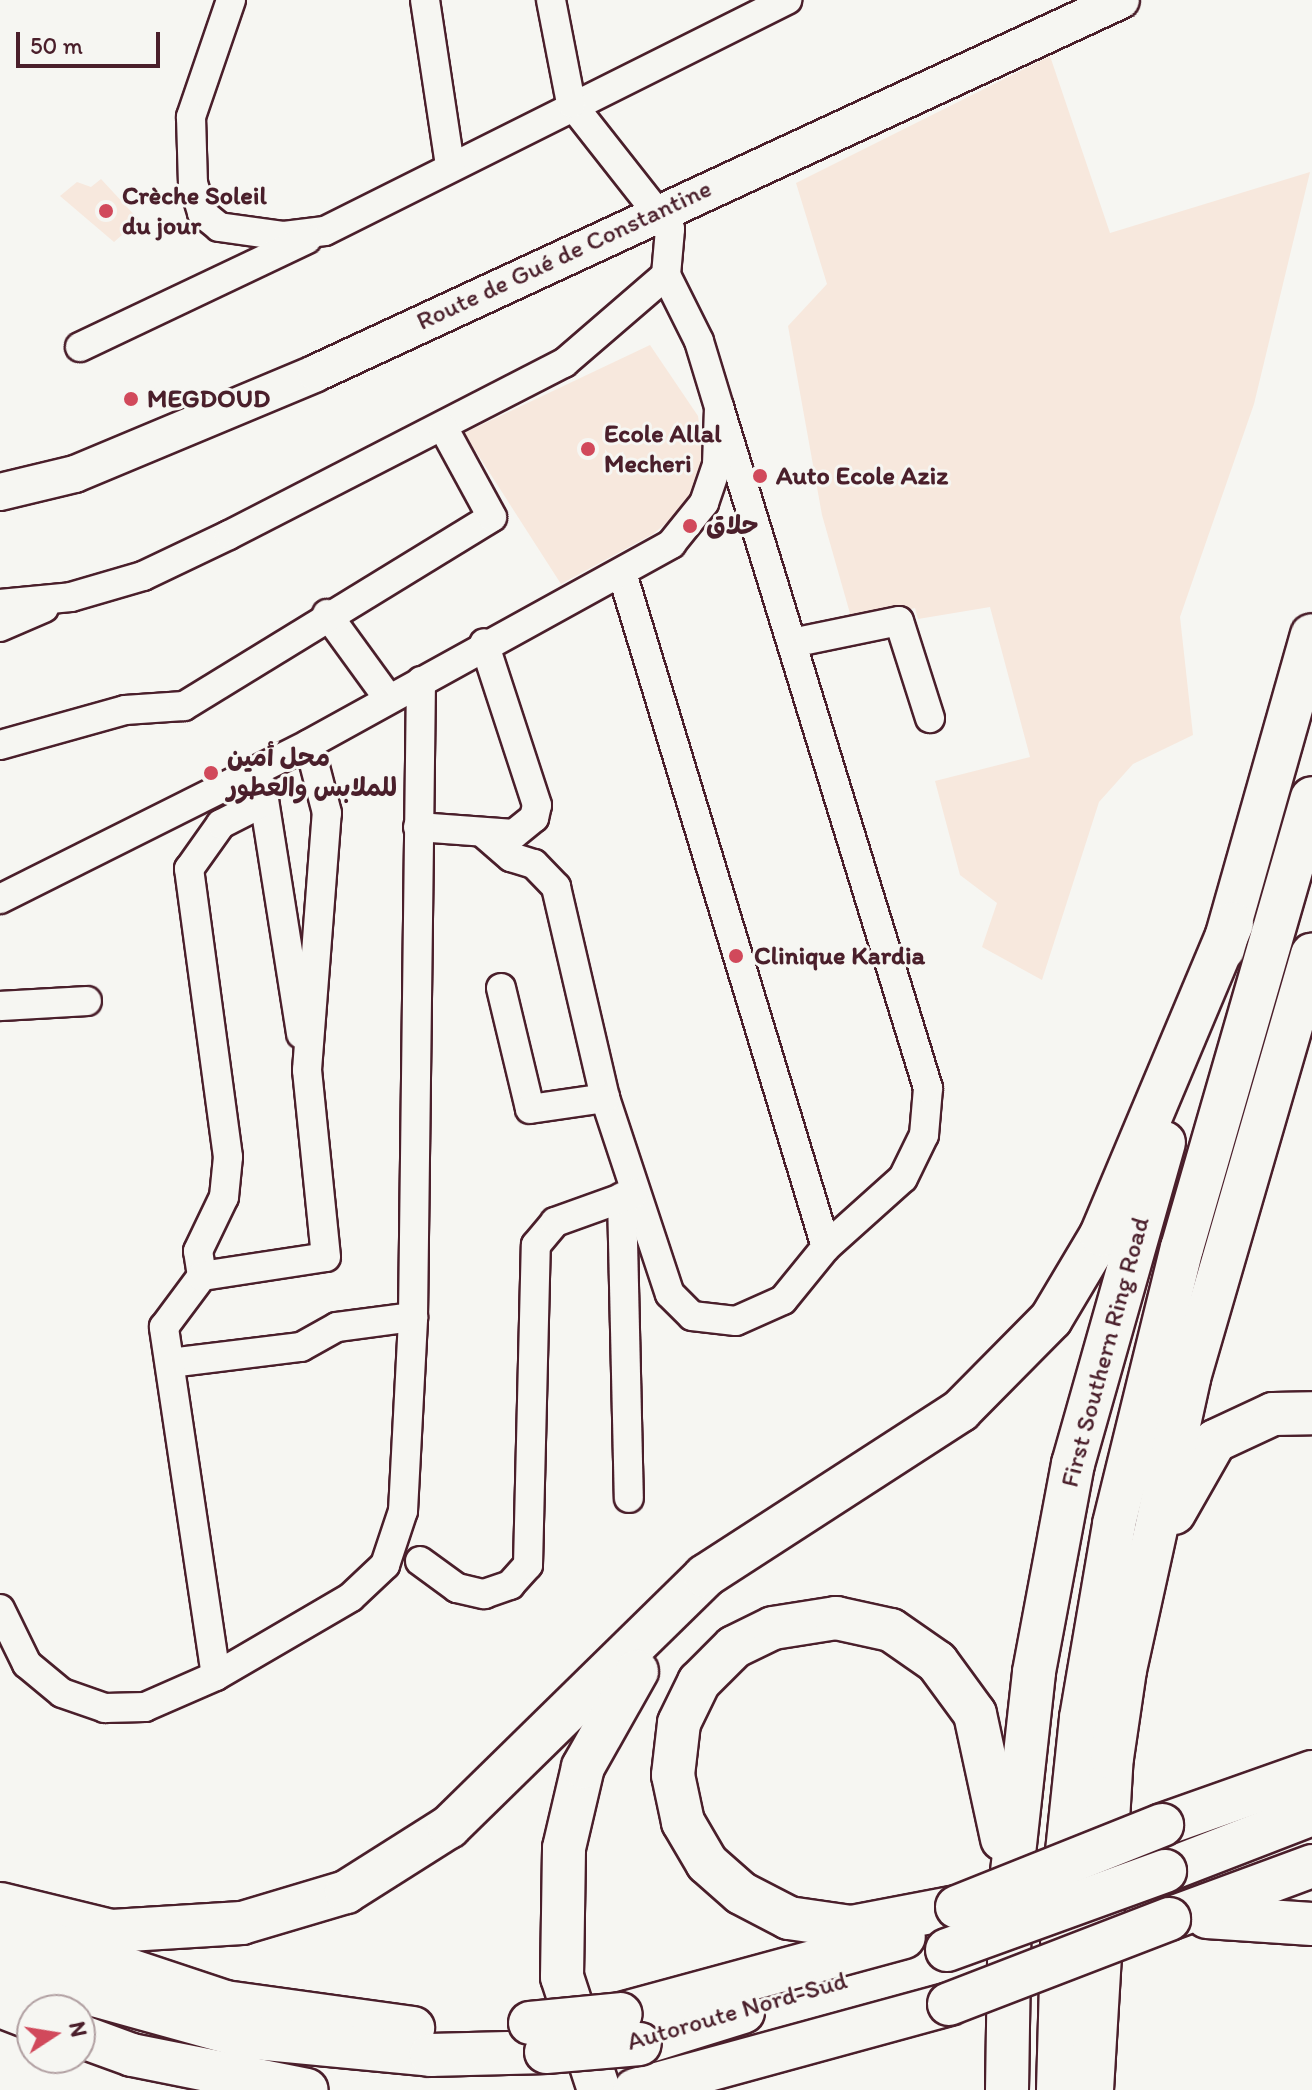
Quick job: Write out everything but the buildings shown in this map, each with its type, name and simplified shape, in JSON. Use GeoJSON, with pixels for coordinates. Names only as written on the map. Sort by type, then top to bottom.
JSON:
{"type":"FeatureCollection","features":[{"type":"Feature","properties":{"kind":"highway","name":"First Southern Ring Road"},"geometry":{"type":"LineString","coordinates":[[1007,2090],[1010,1890],[1034,1672],[1073,1464],[1232,923],[1312,635]]}},
{"type":"Feature","properties":{"kind":"highway","name":"First Southern Ring Road"},"geometry":{"type":"LineString","coordinates":[[1058,2090],[1064,1880],[1081,1718],[1114,1524],[1182,1248],[1312,798]]}},
{"type":"Feature","properties":{"kind":"highway"},"geometry":{"type":"LineString","coordinates":[[0,1904],[112,1931],[242,1923],[346,1892],[449,1827],[705,1576],[960,1411],[1051,1319],[1101,1235],[1232,923]]}},
{"type":"Feature","properties":{"kind":"highway"},"geometry":{"type":"LineString","coordinates":[[1092,2090],[1094,2001],[1112,1758],[1189,1378],[1312,955]]}},
{"type":"Feature","properties":{"kind":"highway"},"geometry":{"type":"LineString","coordinates":[[1149,1573],[1194,1470],[1215,1441],[1263,1417],[1312,1413]]}},
{"type":"Feature","properties":{"kind":"highway"},"geometry":{"type":"LineString","coordinates":[[599,2090],[562,1977],[564,1848],[583,1767],[612,1705],[705,1576]]}},
{"type":"Feature","properties":{"kind":"highway"},"geometry":{"type":"LineString","coordinates":[[957,1907],[851,1927],[789,1918],[741,1893],[707,1863],[683,1822],[673,1775],[679,1723],[699,1682],[734,1647],[773,1628],[836,1618],[891,1630],[937,1662],[975,1714],[1010,1890]]}},
{"type":"Feature","properties":{"kind":"highway"},"geometry":{"type":"LineString","coordinates":[[1241,1797],[1312,1764]]}},
{"type":"Feature","properties":{"kind":"highway"},"geometry":{"type":"LineString","coordinates":[[630,2029],[887,1947],[957,1907],[1162,1825],[1312,1772]]}},
{"type":"Feature","properties":{"kind":"highway","name":"Autoroute Nord-Sud"},"geometry":{"type":"LineString","coordinates":[[0,1969],[245,2037],[431,2055],[538,2037],[630,2029],[947,1950],[1312,1814]]}},
{"type":"Feature","properties":{"kind":"highway","name":"Autoroute Nord-Sud"},"geometry":{"type":"LineString","coordinates":[[640,2089],[949,2004],[1312,1866]]}},
{"type":"Feature","properties":{"kind":"highway"},"geometry":{"type":"LineString","coordinates":[[1169,1919],[1280,1916],[1312,1924]]}},
{"type":"Feature","properties":{"kind":"highway"},"geometry":{"type":"LineString","coordinates":[[0,1926],[225,2002],[421,2029],[538,2037]]}},
{"type":"Feature","properties":{"kind":"highway"},"geometry":{"type":"LineString","coordinates":[[1094,2001],[1116,2090]]}},
{"type":"Feature","properties":{"kind":"highway"},"geometry":{"type":"LineString","coordinates":[[96,2042],[228,2090]]}},
{"type":"Feature","properties":{"kind":"highway"},"geometry":{"type":"LineString","coordinates":[[132,2055],[307,2090]]}},
{"type":"Feature","properties":{"kind":"main road","name":"Route de Gué de Constantine"},"geometry":{"type":"LineString","coordinates":[[0,492],[75,474],[316,373],[654,211],[1121,0]]}},
{"type":"Feature","properties":{"kind":"street"},"geometry":{"type":"LineString","coordinates":[[231,0],[188,140],[202,213],[246,234],[325,231]]}},
{"type":"Feature","properties":{"kind":"street"},"geometry":{"type":"LineString","coordinates":[[425,0],[450,166]]}},
{"type":"Feature","properties":{"kind":"street"},"geometry":{"type":"LineString","coordinates":[[483,833],[511,857],[534,864],[556,887],[627,1196],[670,1294],[692,1316],[736,1321],[783,1300],[826,1247],[903,1178],[924,1135],[928,1088],[699,341],[666,275],[673,239],[571,103],[551,0]]}},
{"type":"Feature","properties":{"kind":"street"},"geometry":{"type":"LineString","coordinates":[[80,347],[325,231],[571,103],[787,0]]}},
{"type":"Feature","properties":{"kind":"street"},"geometry":{"type":"LineString","coordinates":[[0,627],[71,597],[143,576],[444,429],[564,363],[666,275]]}},
{"type":"Feature","properties":{"kind":"street"},"geometry":{"type":"LineString","coordinates":[[0,899],[309,744],[484,643],[622,573],[671,544],[704,503],[717,465],[719,407]]}},
{"type":"Feature","properties":{"kind":"street"},"geometry":{"type":"LineString","coordinates":[[0,745],[125,710],[184,706],[327,614],[492,517],[444,429]]}},
{"type":"Feature","properties":{"kind":"street"},"geometry":{"type":"LineString","coordinates":[[622,573],[826,1247]]}},
{"type":"Feature","properties":{"kind":"street"},"geometry":{"type":"LineString","coordinates":[[0,604],[71,597]]}},
{"type":"Feature","properties":{"kind":"street"},"geometry":{"type":"LineString","coordinates":[[327,614],[388,698]]}},
{"type":"Feature","properties":{"kind":"street"},"geometry":{"type":"LineString","coordinates":[[792,643],[899,621],[930,718]]}},
{"type":"Feature","properties":{"kind":"street"},"geometry":{"type":"LineString","coordinates":[[418,827],[514,834],[534,818],[537,805],[484,643]]}},
{"type":"Feature","properties":{"kind":"street"},"geometry":{"type":"LineString","coordinates":[[0,1609],[27,1664],[62,1693],[105,1708],[145,1707],[216,1676],[351,1597],[385,1565],[403,1511],[413,1317],[421,681]]}},
{"type":"Feature","properties":{"kind":"street"},"geometry":{"type":"LineString","coordinates":[[307,1070],[327,813],[309,744]]}},
{"type":"Feature","properties":{"kind":"street"},"geometry":{"type":"LineString","coordinates":[[216,1676],[164,1327],[202,1276],[326,1257],[307,1070],[259,769]]}},
{"type":"Feature","properties":{"kind":"street"},"geometry":{"type":"LineString","coordinates":[[202,1276],[198,1251],[224,1197],[228,1157],[189,869],[199,845],[221,824],[264,802]]}},
{"type":"Feature","properties":{"kind":"street"},"geometry":{"type":"LineString","coordinates":[[501,988],[530,1109],[605,1098]]}},
{"type":"Feature","properties":{"kind":"street"},"geometry":{"type":"LineString","coordinates":[[0,1006],[87,1001]]}},
{"type":"Feature","properties":{"kind":"street"},"geometry":{"type":"LineString","coordinates":[[627,1196],[629,1498]]}},
{"type":"Feature","properties":{"kind":"street"},"geometry":{"type":"LineString","coordinates":[[420,1561],[457,1588],[484,1594],[510,1585],[528,1565],[536,1245],[555,1222],[627,1196]]}},
{"type":"Feature","properties":{"kind":"street"},"geometry":{"type":"LineString","coordinates":[[170,1363],[301,1347],[337,1327],[413,1317]]}},
{"type":"Feature","properties":{"kind":"shaded area"},"geometry":{"type":"Polygon","coordinates":[[[1050,56],[1110,233],[1310,172],[1254,404],[1180,617],[1193,735],[1133,764],[1099,802],[1042,980],[982,947],[997,903],[960,875],[935,781],[1030,757],[990,607],[918,619],[915,608],[853,624],[822,515],[788,326],[827,284],[796,183],[1050,56]]]}},
{"type":"Feature","properties":{"kind":"shaded area","name":"Crèche Soleil du jour"},"geometry":{"type":"Polygon","coordinates":[[[101,179],[139,220],[114,242],[60,196],[77,182],[91,187],[101,179]]]}},
{"type":"Feature","properties":{"kind":"shaded area","name":"Ecole Allal Mecheri"},"geometry":{"type":"Polygon","coordinates":[[[650,345],[698,416],[705,467],[681,511],[653,534],[561,584],[464,433],[650,345]]]}},
{"type":"Feature","properties":{"kind":"place","name":"Crèche Soleil du jour"},"geometry":{"type":"Point","coordinates":[106,211]}},
{"type":"Feature","properties":{"kind":"place","name":"MEGDOUD"},"geometry":{"type":"Point","coordinates":[131,399]}},
{"type":"Feature","properties":{"kind":"place","name":"Ecole Allal Mecheri"},"geometry":{"type":"Point","coordinates":[588,449]}},
{"type":"Feature","properties":{"kind":"place","name":"Auto Ecole Aziz"},"geometry":{"type":"Point","coordinates":[760,476]}},
{"type":"Feature","properties":{"kind":"place","name":"حلاق"},"geometry":{"type":"Point","coordinates":[690,526]}},
{"type":"Feature","properties":{"kind":"place","name":"محل أمين للملابس والعطور"},"geometry":{"type":"Point","coordinates":[211,773]}},
{"type":"Feature","properties":{"kind":"place","name":"Clinique Kardia"},"geometry":{"type":"Point","coordinates":[736,956]}}]}
